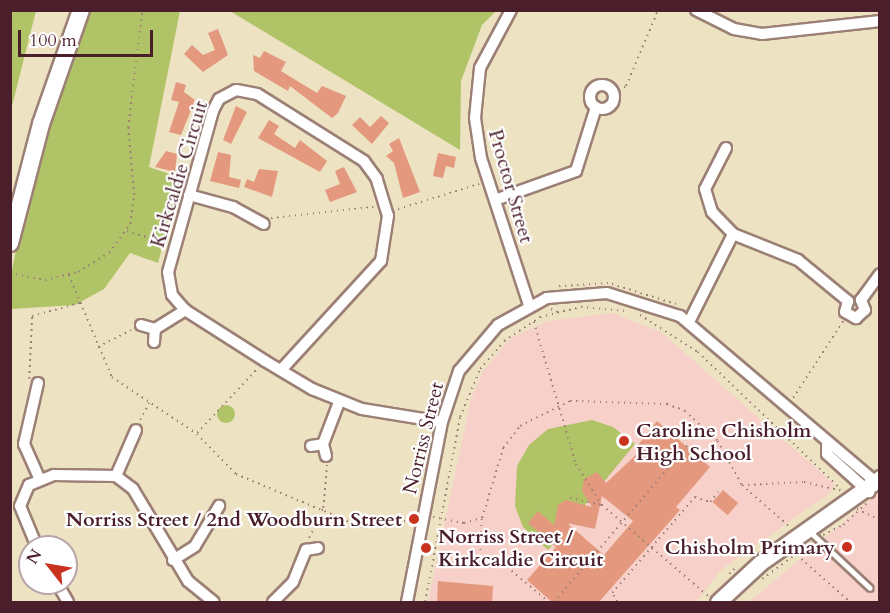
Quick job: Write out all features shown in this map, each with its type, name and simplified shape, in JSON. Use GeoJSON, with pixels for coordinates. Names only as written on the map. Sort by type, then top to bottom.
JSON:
{"type":"FeatureCollection","features":[{"type":"Feature","properties":{"kind":"main road"},"geometry":{"type":"LineString","coordinates":[[10,243],[41,123],[81,10]]}},
{"type":"Feature","properties":{"kind":"street","name":"Proctor Street"},"geometry":{"type":"LineString","coordinates":[[511,10],[488,44],[475,93],[476,132],[489,181],[529,305]]}},
{"type":"Feature","properties":{"kind":"street"},"geometry":{"type":"LineString","coordinates":[[696,10],[734,29],[762,34],[879,23]]}},
{"type":"Feature","properties":{"kind":"street"},"geometry":{"type":"LineString","coordinates":[[495,200],[576,171],[596,107],[590,95],[595,87],[604,85],[614,94],[609,106],[596,107]]}},
{"type":"Feature","properties":{"kind":"street","name":"Kirkcaldie Circuit"},"geometry":{"type":"LineString","coordinates":[[281,370],[381,261],[389,232],[377,179],[352,152],[257,94],[236,90],[216,102],[175,246],[168,283],[185,310],[281,370],[339,402],[442,422]]}},
{"type":"Feature","properties":{"kind":"street"},"geometry":{"type":"LineString","coordinates":[[726,148],[705,199],[732,234],[798,260],[848,301],[861,300]]}},
{"type":"Feature","properties":{"kind":"street"},"geometry":{"type":"LineString","coordinates":[[189,195],[233,207],[264,224]]}},
{"type":"Feature","properties":{"kind":"street"},"geometry":{"type":"LineString","coordinates":[[689,322],[732,234]]}},
{"type":"Feature","properties":{"kind":"street"},"geometry":{"type":"LineString","coordinates":[[848,301],[848,315],[863,315],[861,300],[879,274]]}},
{"type":"Feature","properties":{"kind":"street","name":"Norriss Street"},"geometry":{"type":"LineString","coordinates":[[406,603],[450,392],[472,351],[529,305],[566,294],[608,293],[650,303],[689,322],[788,403],[827,445],[836,445],[874,486]]}},
{"type":"Feature","properties":{"kind":"street"},"geometry":{"type":"LineString","coordinates":[[141,325],[155,329],[185,310]]}},
{"type":"Feature","properties":{"kind":"street"},"geometry":{"type":"LineString","coordinates":[[154,342],[155,329]]}},
{"type":"Feature","properties":{"kind":"street"},"geometry":{"type":"LineString","coordinates":[[38,383],[24,444],[39,478]]}},
{"type":"Feature","properties":{"kind":"street"},"geometry":{"type":"LineString","coordinates":[[326,456],[323,444],[339,402]]}},
{"type":"Feature","properties":{"kind":"street"},"geometry":{"type":"LineString","coordinates":[[116,476],[136,430]]}},
{"type":"Feature","properties":{"kind":"street"},"geometry":{"type":"LineString","coordinates":[[311,446],[323,444]]}},
{"type":"Feature","properties":{"kind":"street"},"geometry":{"type":"LineString","coordinates":[[39,478],[116,476],[133,489],[174,560],[214,603]]}},
{"type":"Feature","properties":{"kind":"street"},"geometry":{"type":"LineString","coordinates":[[32,535],[20,506],[39,478]]}},
{"type":"Feature","properties":{"kind":"street"},"geometry":{"type":"LineString","coordinates":[[730,603],[794,552],[850,501],[874,486]]}},
{"type":"Feature","properties":{"kind":"street"},"geometry":{"type":"LineString","coordinates":[[174,560],[195,546],[219,506]]}},
{"type":"Feature","properties":{"kind":"street"},"geometry":{"type":"LineString","coordinates":[[714,600],[745,574],[813,535]]}},
{"type":"Feature","properties":{"kind":"street"},"geometry":{"type":"LineString","coordinates":[[273,603],[293,582],[303,546],[318,548]]}},
{"type":"Feature","properties":{"kind":"lane"},"geometry":{"type":"LineString","coordinates":[[813,535],[870,588]]}},
{"type":"Feature","properties":{"kind":"path"},"geometry":{"type":"LineString","coordinates":[[10,273],[45,280],[69,275],[104,258],[126,230],[134,204],[128,128],[142,10]]}},
{"type":"Feature","properties":{"kind":"path"},"geometry":{"type":"LineString","coordinates":[[614,94],[626,86],[658,10]]}},
{"type":"Feature","properties":{"kind":"path"},"geometry":{"type":"LineString","coordinates":[[392,211],[489,181]]}},
{"type":"Feature","properties":{"kind":"path"},"geometry":{"type":"LineString","coordinates":[[264,224],[274,215],[380,206]]}},
{"type":"Feature","properties":{"kind":"path"},"geometry":{"type":"LineString","coordinates":[[126,230],[175,246]]}},
{"type":"Feature","properties":{"kind":"path"},"geometry":{"type":"LineString","coordinates":[[69,275],[112,378],[196,434],[236,474],[364,527],[405,519],[422,523],[440,519],[464,523],[482,518]]}},
{"type":"Feature","properties":{"kind":"path"},"geometry":{"type":"LineString","coordinates":[[552,288],[606,282],[683,307],[697,305]]}},
{"type":"Feature","properties":{"kind":"path"},"geometry":{"type":"LineString","coordinates":[[38,383],[26,371],[31,318],[80,303]]}},
{"type":"Feature","properties":{"kind":"path"},"geometry":{"type":"LineString","coordinates":[[425,603],[440,519],[470,387],[493,352],[534,321],[558,312],[612,308],[665,326],[790,434],[850,501]]}},
{"type":"Feature","properties":{"kind":"path"},"geometry":{"type":"LineString","coordinates":[[551,309],[558,312]]}},
{"type":"Feature","properties":{"kind":"path"},"geometry":{"type":"LineString","coordinates":[[788,403],[848,315]]}},
{"type":"Feature","properties":{"kind":"path"},"geometry":{"type":"LineString","coordinates":[[534,321],[576,464],[603,505],[714,600]]}},
{"type":"Feature","properties":{"kind":"path"},"geometry":{"type":"LineString","coordinates":[[98,347],[141,325]]}},
{"type":"Feature","properties":{"kind":"path"},"geometry":{"type":"LineString","coordinates":[[196,434],[266,360]]}},
{"type":"Feature","properties":{"kind":"path"},"geometry":{"type":"LineString","coordinates":[[136,430],[150,403]]}},
{"type":"Feature","properties":{"kind":"path"},"geometry":{"type":"LineString","coordinates":[[549,603],[507,567],[480,562],[482,518],[503,448],[520,426],[558,404],[676,407],[718,441],[742,485],[790,528]]}},
{"type":"Feature","properties":{"kind":"path"},"geometry":{"type":"LineString","coordinates":[[554,603],[690,441]]}},
{"type":"Feature","properties":{"kind":"path"},"geometry":{"type":"LineString","coordinates":[[303,546],[322,510],[326,456]]}},
{"type":"Feature","properties":{"kind":"path"},"geometry":{"type":"LineString","coordinates":[[742,485],[804,482],[850,501],[879,520]]}},
{"type":"Feature","properties":{"kind":"path"},"geometry":{"type":"LineString","coordinates":[[755,584],[850,501],[874,486]]}},
{"type":"Feature","properties":{"kind":"path"},"geometry":{"type":"LineString","coordinates":[[617,603],[612,594],[695,497],[710,502],[718,492]]}},
{"type":"Feature","properties":{"kind":"path"},"geometry":{"type":"LineString","coordinates":[[570,498],[603,505]]}},
{"type":"Feature","properties":{"kind":"path"},"geometry":{"type":"LineString","coordinates":[[794,552],[850,603]]}},
{"type":"Feature","properties":{"kind":"shaded area","name":"Caroline Chisholm High School"},"geometry":{"type":"Polygon","coordinates":[[[612,313],[661,332],[834,484],[830,493],[721,570],[696,602],[428,602],[471,399],[483,371],[511,338],[548,321],[612,313]]]}},
{"type":"Feature","properties":{"kind":"shaded area","name":"Chisholm Primary"},"geometry":{"type":"Polygon","coordinates":[[[879,492],[879,602],[749,602],[879,492]]]}},
{"type":"Feature","properties":{"kind":"green space"},"geometry":{"type":"Polygon","coordinates":[[[10,11],[36,11],[11,110],[10,11]]]}},
{"type":"Feature","properties":{"kind":"green space"},"geometry":{"type":"Polygon","coordinates":[[[87,11],[180,11],[149,167],[181,178],[158,263],[130,253],[104,289],[75,305],[11,309],[11,275],[23,214],[87,11]]]}},
{"type":"Feature","properties":{"kind":"green space"},"geometry":{"type":"Polygon","coordinates":[[[230,11],[496,11],[482,25],[461,81],[460,150],[230,11]]]}},
{"type":"Feature","properties":{"kind":"green space"},"geometry":{"type":"Polygon","coordinates":[[[226,405],[232,408],[235,414],[232,420],[226,423],[220,420],[217,414],[220,408],[226,405]]]}},
{"type":"Feature","properties":{"kind":"green space"},"geometry":{"type":"Polygon","coordinates":[[[592,420],[613,427],[635,444],[548,550],[523,527],[515,506],[517,466],[529,445],[548,429],[592,420]]]}},
{"type":"Feature","properties":{"kind":"building"},"geometry":{"type":"Polygon","coordinates":[[[218,29],[228,55],[203,72],[184,54],[192,45],[203,55],[215,50],[208,33],[218,29]]]}},
{"type":"Feature","properties":{"kind":"building"},"geometry":{"type":"Polygon","coordinates":[[[264,51],[286,62],[281,71],[317,93],[322,86],[346,96],[338,113],[332,118],[290,86],[288,91],[254,71],[253,55],[260,58],[264,51]]]}},
{"type":"Feature","properties":{"kind":"building"},"geometry":{"type":"Polygon","coordinates":[[[176,82],[186,85],[184,92],[195,100],[181,135],[169,132],[179,102],[171,100],[176,82]]]}},
{"type":"Feature","properties":{"kind":"building"},"geometry":{"type":"Polygon","coordinates":[[[236,106],[247,112],[231,144],[223,140],[236,106]]]}},
{"type":"Feature","properties":{"kind":"building"},"geometry":{"type":"Polygon","coordinates":[[[381,116],[389,123],[372,144],[352,125],[360,117],[370,127],[381,116]]]}},
{"type":"Feature","properties":{"kind":"building"},"geometry":{"type":"Polygon","coordinates":[[[269,120],[279,126],[274,134],[295,148],[300,140],[327,161],[320,172],[258,138],[269,120]]]}},
{"type":"Feature","properties":{"kind":"building"},"geometry":{"type":"Polygon","coordinates":[[[399,138],[420,192],[403,198],[394,163],[386,156],[393,151],[389,144],[399,138]]]}},
{"type":"Feature","properties":{"kind":"building"},"geometry":{"type":"Polygon","coordinates":[[[166,151],[177,154],[175,172],[155,167],[166,151]]]}},
{"type":"Feature","properties":{"kind":"building"},"geometry":{"type":"Polygon","coordinates":[[[218,152],[231,155],[229,177],[241,180],[239,188],[210,181],[218,152]]]}},
{"type":"Feature","properties":{"kind":"building"},"geometry":{"type":"Polygon","coordinates":[[[438,153],[456,157],[454,168],[446,166],[443,178],[433,176],[438,153]]]}},
{"type":"Feature","properties":{"kind":"building"},"geometry":{"type":"Polygon","coordinates":[[[344,167],[357,192],[330,202],[325,190],[340,184],[335,171],[344,167]]]}},
{"type":"Feature","properties":{"kind":"building"},"geometry":{"type":"Polygon","coordinates":[[[259,169],[278,171],[272,197],[244,187],[247,179],[254,182],[259,169]]]}},
{"type":"Feature","properties":{"kind":"building"},"geometry":{"type":"Polygon","coordinates":[[[657,421],[710,467],[676,507],[680,510],[598,603],[553,603],[527,580],[556,547],[528,523],[538,511],[554,525],[558,505],[566,500],[592,507],[582,491],[584,479],[597,472],[606,483],[639,452],[635,449],[657,421]],[[602,496],[595,529],[567,523],[604,555],[633,521],[602,496]]]}},
{"type":"Feature","properties":{"kind":"building"},"geometry":{"type":"Polygon","coordinates":[[[723,490],[738,503],[728,515],[713,502],[723,490]]]}},
{"type":"Feature","properties":{"kind":"building"},"geometry":{"type":"Polygon","coordinates":[[[438,581],[493,586],[492,603],[437,603],[438,581]]]}},
{"type":"Feature","properties":{"kind":"place","name":"Caroline Chisholm High School"},"geometry":{"type":"Point","coordinates":[624,441]}},
{"type":"Feature","properties":{"kind":"place","name":"Norriss Street / 2nd Woodburn Street"},"geometry":{"type":"Point","coordinates":[414,519]}},
{"type":"Feature","properties":{"kind":"place","name":"Chisholm Primary"},"geometry":{"type":"Point","coordinates":[847,547]}},
{"type":"Feature","properties":{"kind":"place","name":"Norriss Street / Kirkcaldie Circuit"},"geometry":{"type":"Point","coordinates":[426,548]}}]}
